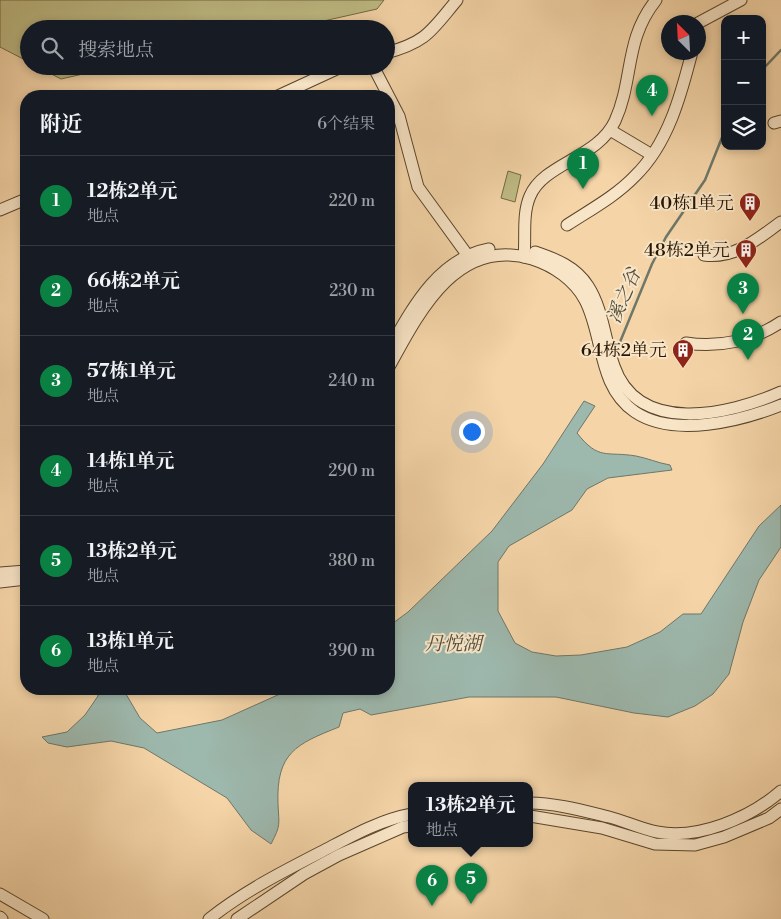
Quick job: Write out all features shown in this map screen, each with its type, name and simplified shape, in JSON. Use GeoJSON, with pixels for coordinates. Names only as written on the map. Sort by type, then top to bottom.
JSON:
{"type":"FeatureCollection","features":[{"type":"Feature","properties":{"kind":"street"},"geometry":{"type":"LineString","coordinates":[[395,51],[406,48],[424,39],[457,0]]}},
{"type":"Feature","properties":{"kind":"street"},"geometry":{"type":"LineString","coordinates":[[524,253],[526,210],[530,195],[540,182],[594,147],[610,130],[621,103],[634,38],[646,12],[656,0]]}},
{"type":"Feature","properties":{"kind":"street"},"geometry":{"type":"LineString","coordinates":[[706,19],[741,0]]}},
{"type":"Feature","properties":{"kind":"street"},"geometry":{"type":"LineString","coordinates":[[567,225],[616,193],[636,176],[652,155],[670,122],[689,60]]}},
{"type":"Feature","properties":{"kind":"street"},"geometry":{"type":"LineString","coordinates":[[291,90],[324,75]]}},
{"type":"Feature","properties":{"kind":"street"},"geometry":{"type":"LineString","coordinates":[[378,75],[385,90]]}},
{"type":"Feature","properties":{"kind":"street"},"geometry":{"type":"LineString","coordinates":[[395,108],[399,116],[418,187],[470,260]]}},
{"type":"Feature","properties":{"kind":"street"},"geometry":{"type":"LineString","coordinates":[[610,130],[652,155]]}},
{"type":"Feature","properties":{"kind":"street"},"geometry":{"type":"LineString","coordinates":[[0,210],[20,202]]}},
{"type":"Feature","properties":{"kind":"street"},"geometry":{"type":"LineString","coordinates":[[704,255],[719,256],[736,252],[781,222]]}},
{"type":"Feature","properties":{"kind":"street"},"geometry":{"type":"LineString","coordinates":[[395,339],[433,281],[444,270],[495,248],[552,258],[568,265],[578,274],[589,287],[614,368],[624,388],[638,400],[668,413],[686,415],[737,407],[781,392]]}},
{"type":"Feature","properties":{"kind":"street"},"geometry":{"type":"LineString","coordinates":[[524,253],[555,269],[575,286],[590,314],[604,366],[613,387],[624,403],[648,419],[673,426],[692,425],[745,416],[781,404]]}},
{"type":"Feature","properties":{"kind":"street"},"geometry":{"type":"LineString","coordinates":[[395,356],[424,307],[441,284],[470,260]]}},
{"type":"Feature","properties":{"kind":"street"},"geometry":{"type":"LineString","coordinates":[[686,343],[706,346],[729,343],[755,335],[781,322]]}},
{"type":"Feature","properties":{"kind":"street"},"geometry":{"type":"LineString","coordinates":[[0,573],[20,571]]}},
{"type":"Feature","properties":{"kind":"street"},"geometry":{"type":"LineString","coordinates":[[0,582],[20,580]]}},
{"type":"Feature","properties":{"kind":"street"},"geometry":{"type":"LineString","coordinates":[[533,804],[609,817],[657,832],[687,833],[709,828],[766,805],[781,791]]}},
{"type":"Feature","properties":{"kind":"street"},"geometry":{"type":"LineString","coordinates":[[533,816],[602,828],[655,844],[695,845],[769,818],[781,809]]}},
{"type":"Feature","properties":{"kind":"street"},"geometry":{"type":"LineString","coordinates":[[209,919],[252,889],[317,854],[377,824],[408,815]]}},
{"type":"Feature","properties":{"kind":"street"},"geometry":{"type":"LineString","coordinates":[[237,919],[311,870],[348,851],[408,826]]}},
{"type":"Feature","properties":{"kind":"street"},"geometry":{"type":"LineString","coordinates":[[0,888],[30,911]]}},
{"type":"Feature","properties":{"kind":"street"},"geometry":{"type":"LineString","coordinates":[[0,894],[43,919]]}},
{"type":"Feature","properties":{"kind":"shaded area"},"geometry":{"type":"Polygon","coordinates":[[[0,0],[384,0],[377,9],[328,20],[20,20],[20,57],[0,47],[0,0]]]}},
{"type":"Feature","properties":{"kind":"shaded area"},"geometry":{"type":"Polygon","coordinates":[[[53,75],[79,75],[61,79],[53,75]]]}},
{"type":"Feature","properties":{"kind":"shaded area"},"geometry":{"type":"Polygon","coordinates":[[[508,171],[521,175],[515,202],[501,198],[508,171]]]}},
{"type":"Feature","properties":{"kind":"water","name":"丹悦湖"},"geometry":{"type":"Polygon","coordinates":[[[584,401],[595,406],[577,433],[591,448],[604,453],[636,456],[670,465],[672,470],[608,478],[587,489],[572,510],[509,546],[498,562],[498,611],[515,643],[532,652],[556,656],[581,655],[627,647],[660,632],[683,614],[701,614],[759,526],[781,505],[781,547],[759,580],[743,622],[729,674],[713,694],[695,706],[668,717],[634,713],[556,697],[469,697],[371,715],[360,709],[343,713],[339,727],[300,745],[285,762],[278,787],[279,825],[271,844],[251,830],[227,798],[144,748],[111,741],[67,747],[48,743],[42,737],[67,732],[85,715],[98,695],[127,695],[140,718],[157,733],[222,720],[278,695],[395,695],[395,622],[408,612],[492,531],[543,464],[584,401]]]}},
{"type":"Feature","properties":{"kind":"waterway","name":"溪之谷"},"geometry":{"type":"LineString","coordinates":[[766,66],[781,50]]}},
{"type":"Feature","properties":{"kind":"waterway","name":"溪之谷"},"geometry":{"type":"LineString","coordinates":[[620,342],[652,264],[666,237],[705,180],[721,140]]}},
{"type":"Feature","properties":{"kind":"place","name":"14栋1单元"},"geometry":{"type":"Point","coordinates":[652,116]}},
{"type":"Feature","properties":{"kind":"place","name":"12栋2单元"},"geometry":{"type":"Point","coordinates":[583,189]}},
{"type":"Feature","properties":{"kind":"place","name":"40栋1单元"},"geometry":{"type":"Point","coordinates":[750,222]}},
{"type":"Feature","properties":{"kind":"place","name":"48栋2单元"},"geometry":{"type":"Point","coordinates":[746,269]}},
{"type":"Feature","properties":{"kind":"place","name":"57栋1单元"},"geometry":{"type":"Point","coordinates":[743,314]}},
{"type":"Feature","properties":{"kind":"place","name":"66栋2单元"},"geometry":{"type":"Point","coordinates":[748,360]}},
{"type":"Feature","properties":{"kind":"place","name":"64栋2单元"},"geometry":{"type":"Point","coordinates":[683,369]}},
{"type":"Feature","properties":{"kind":"place","name":"13栋2单元"},"geometry":{"type":"Point","coordinates":[471,904]}},
{"type":"Feature","properties":{"kind":"place","name":"13栋1单元"},"geometry":{"type":"Point","coordinates":[432,906]}}]}
